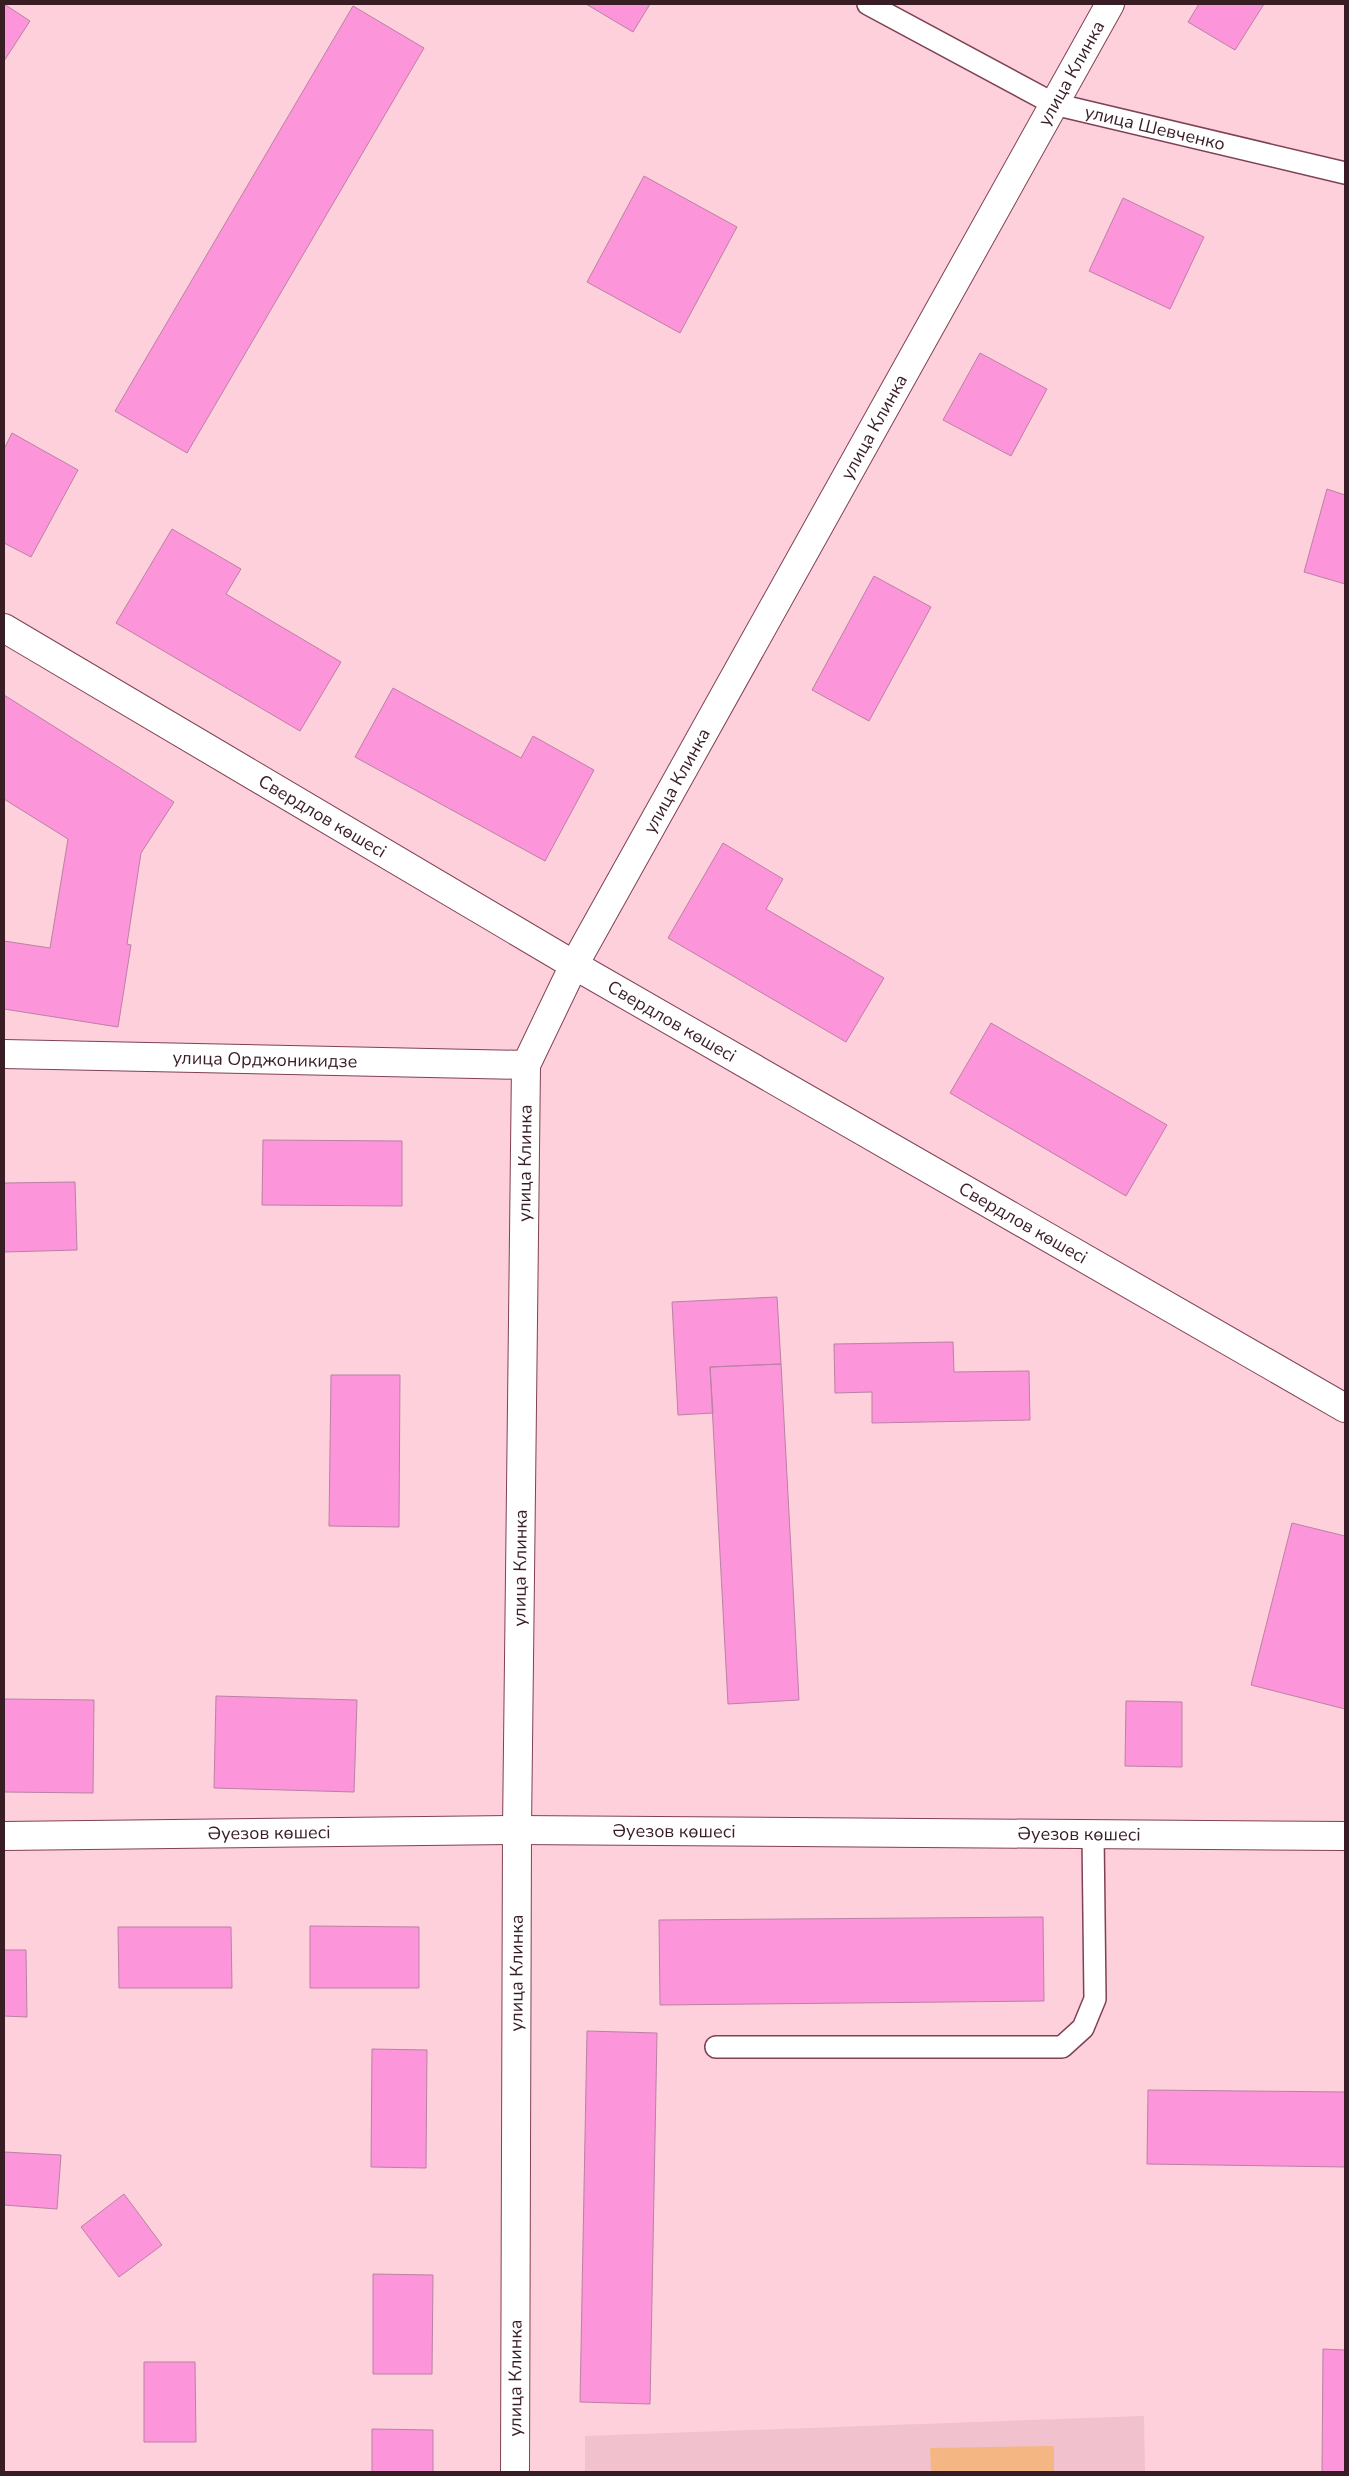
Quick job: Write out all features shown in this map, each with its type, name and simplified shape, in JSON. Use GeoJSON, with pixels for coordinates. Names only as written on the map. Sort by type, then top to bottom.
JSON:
{"type":"FeatureCollection","features":[{"type":"Feature","properties":{"kind":"street","name":"улица Клинка"},"geometry":{"type":"LineString","coordinates":[[515,2472],[517,1830],[526,1065],[574,965],[1110,4]]}},
{"type":"Feature","properties":{"kind":"street","name":"Свердлов көшесі"},"geometry":{"type":"LineString","coordinates":[[4,628],[574,965],[1345,1408]]}},
{"type":"Feature","properties":{"kind":"street","name":"улица Орджоникидзе"},"geometry":{"type":"LineString","coordinates":[[4,1054],[526,1065]]}},
{"type":"Feature","properties":{"kind":"street","name":"Әуезов көшесі"},"geometry":{"type":"LineString","coordinates":[[4,1836],[517,1830],[1345,1836]]}},
{"type":"Feature","properties":{"kind":"lane","name":"улица Шевченко"},"geometry":{"type":"LineString","coordinates":[[868,4],[1054,104],[1345,173]]}},
{"type":"Feature","properties":{"kind":"lane"},"geometry":{"type":"LineString","coordinates":[[716,2047],[1062,2046],[1084,2028],[1095,1999],[1093,1834]]}},
{"type":"Feature","properties":{"kind":"shaded area"},"geometry":{"type":"Polygon","coordinates":[[[1144,2416],[1145,2472],[585,2472],[585,2436],[1144,2416]]]}},
{"type":"Feature","properties":{"kind":"shaded area"},"geometry":{"type":"Polygon","coordinates":[[[1054,2446],[1054,2472],[931,2472],[930,2448],[1054,2446]]]}},
{"type":"Feature","properties":{"kind":"building"},"geometry":{"type":"Polygon","coordinates":[[[4,4],[30,21],[4,61],[4,4]]]}},
{"type":"Feature","properties":{"kind":"building"},"geometry":{"type":"Polygon","coordinates":[[[586,4],[650,4],[633,32],[586,4]]]}},
{"type":"Feature","properties":{"kind":"building"},"geometry":{"type":"Polygon","coordinates":[[[1199,4],[1264,4],[1235,50],[1188,22],[1199,4]]]}},
{"type":"Feature","properties":{"kind":"building"},"geometry":{"type":"Polygon","coordinates":[[[353,6],[424,48],[187,453],[115,411],[353,6]]]}},
{"type":"Feature","properties":{"kind":"building"},"geometry":{"type":"Polygon","coordinates":[[[644,176],[737,227],[680,333],[587,282],[644,176]]]}},
{"type":"Feature","properties":{"kind":"building"},"geometry":{"type":"Polygon","coordinates":[[[1123,198],[1204,237],[1170,309],[1089,271],[1123,198]]]}},
{"type":"Feature","properties":{"kind":"building"},"geometry":{"type":"Polygon","coordinates":[[[980,353],[1047,389],[1011,456],[943,420],[980,353]]]}},
{"type":"Feature","properties":{"kind":"building"},"geometry":{"type":"Polygon","coordinates":[[[12,433],[78,470],[31,557],[4,543],[4,449],[12,433]]]}},
{"type":"Feature","properties":{"kind":"building"},"geometry":{"type":"Polygon","coordinates":[[[1327,489],[1345,495],[1345,584],[1304,572],[1327,489]]]}},
{"type":"Feature","properties":{"kind":"building"},"geometry":{"type":"Polygon","coordinates":[[[172,529],[241,569],[226,594],[341,662],[300,731],[116,623],[172,529]]]}},
{"type":"Feature","properties":{"kind":"building"},"geometry":{"type":"Polygon","coordinates":[[[874,576],[931,607],[869,721],[812,690],[874,576]]]}},
{"type":"Feature","properties":{"kind":"building"},"geometry":{"type":"Polygon","coordinates":[[[393,688],[521,758],[533,736],[594,770],[545,861],[355,757],[393,688]]]}},
{"type":"Feature","properties":{"kind":"building"},"geometry":{"type":"Polygon","coordinates":[[[4,695],[174,802],[141,853],[127,944],[131,945],[118,1027],[4,1009],[4,941],[50,948],[68,839],[4,799],[4,695]]]}},
{"type":"Feature","properties":{"kind":"building"},"geometry":{"type":"Polygon","coordinates":[[[723,843],[783,879],[766,909],[884,978],[846,1042],[668,938],[723,843]]]}},
{"type":"Feature","properties":{"kind":"building"},"geometry":{"type":"Polygon","coordinates":[[[991,1023],[1167,1125],[1126,1196],[950,1093],[991,1023]]]}},
{"type":"Feature","properties":{"kind":"building"},"geometry":{"type":"Polygon","coordinates":[[[263,1140],[402,1141],[402,1206],[262,1205],[263,1140]]]}},
{"type":"Feature","properties":{"kind":"building"},"geometry":{"type":"Polygon","coordinates":[[[75,1182],[77,1250],[4,1252],[4,1183],[75,1182]]]}},
{"type":"Feature","properties":{"kind":"building"},"geometry":{"type":"Polygon","coordinates":[[[777,1297],[781,1364],[710,1367],[713,1413],[678,1415],[672,1302],[777,1297]]]}},
{"type":"Feature","properties":{"kind":"building"},"geometry":{"type":"Polygon","coordinates":[[[953,1342],[954,1372],[1029,1371],[1030,1420],[872,1423],[872,1392],[835,1393],[834,1344],[953,1342]]]}},
{"type":"Feature","properties":{"kind":"building"},"geometry":{"type":"Polygon","coordinates":[[[781,1364],[799,1700],[728,1704],[710,1367],[781,1364]]]}},
{"type":"Feature","properties":{"kind":"building"},"geometry":{"type":"Polygon","coordinates":[[[331,1375],[400,1375],[399,1527],[329,1526],[331,1375]]]}},
{"type":"Feature","properties":{"kind":"building"},"geometry":{"type":"Polygon","coordinates":[[[1292,1523],[1345,1536],[1345,1709],[1251,1685],[1292,1523]]]}},
{"type":"Feature","properties":{"kind":"building"},"geometry":{"type":"Polygon","coordinates":[[[216,1696],[357,1700],[354,1792],[214,1788],[216,1696]]]}},
{"type":"Feature","properties":{"kind":"building"},"geometry":{"type":"Polygon","coordinates":[[[4,1699],[94,1700],[93,1793],[4,1792],[4,1699]]]}},
{"type":"Feature","properties":{"kind":"building"},"geometry":{"type":"Polygon","coordinates":[[[1126,1701],[1182,1702],[1182,1767],[1125,1766],[1126,1701]]]}},
{"type":"Feature","properties":{"kind":"building"},"geometry":{"type":"Polygon","coordinates":[[[1043,1917],[1044,2001],[660,2005],[659,1920],[1043,1917]]]}},
{"type":"Feature","properties":{"kind":"building"},"geometry":{"type":"Polygon","coordinates":[[[310,1926],[419,1927],[419,1988],[310,1988],[310,1926]]]}},
{"type":"Feature","properties":{"kind":"building"},"geometry":{"type":"Polygon","coordinates":[[[118,1927],[231,1927],[232,1988],[119,1988],[118,1927]]]}},
{"type":"Feature","properties":{"kind":"building"},"geometry":{"type":"Polygon","coordinates":[[[4,1950],[26,1950],[27,2017],[4,2016],[4,1950]]]}},
{"type":"Feature","properties":{"kind":"building"},"geometry":{"type":"Polygon","coordinates":[[[587,2031],[657,2033],[650,2404],[580,2402],[587,2031]]]}},
{"type":"Feature","properties":{"kind":"building"},"geometry":{"type":"Polygon","coordinates":[[[372,2049],[427,2050],[426,2168],[371,2167],[372,2049]]]}},
{"type":"Feature","properties":{"kind":"building"},"geometry":{"type":"Polygon","coordinates":[[[1148,2090],[1345,2092],[1345,2167],[1147,2164],[1148,2090]]]}},
{"type":"Feature","properties":{"kind":"building"},"geometry":{"type":"Polygon","coordinates":[[[4,2152],[61,2155],[57,2209],[4,2205],[4,2152]]]}},
{"type":"Feature","properties":{"kind":"building"},"geometry":{"type":"Polygon","coordinates":[[[124,2194],[162,2245],[119,2277],[81,2227],[124,2194]]]}},
{"type":"Feature","properties":{"kind":"building"},"geometry":{"type":"Polygon","coordinates":[[[373,2274],[433,2275],[432,2374],[373,2374],[373,2274]]]}},
{"type":"Feature","properties":{"kind":"building"},"geometry":{"type":"Polygon","coordinates":[[[1323,2349],[1345,2350],[1345,2472],[1322,2472],[1323,2349]]]}},
{"type":"Feature","properties":{"kind":"building"},"geometry":{"type":"Polygon","coordinates":[[[144,2362],[195,2362],[196,2442],[144,2442],[144,2362]]]}},
{"type":"Feature","properties":{"kind":"building"},"geometry":{"type":"Polygon","coordinates":[[[372,2429],[433,2430],[433,2472],[372,2472],[372,2429]]]}}]}
